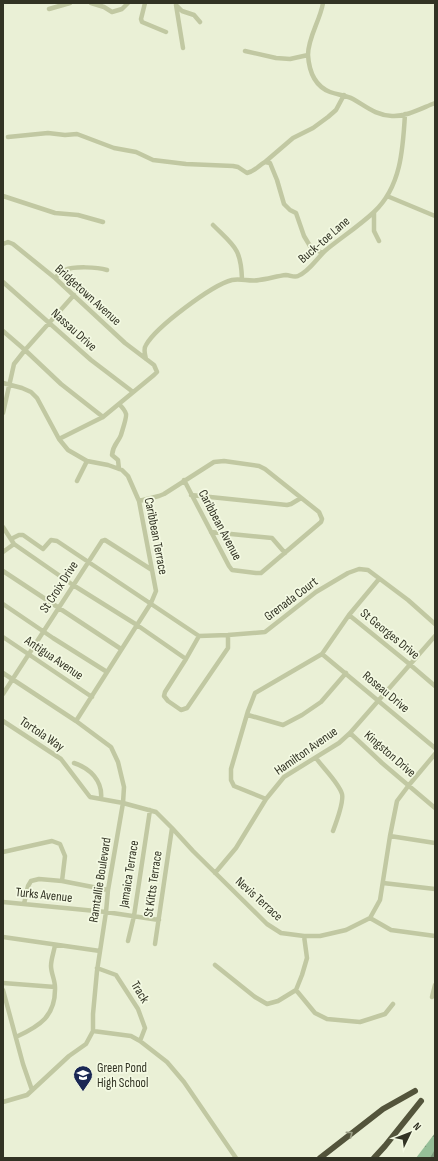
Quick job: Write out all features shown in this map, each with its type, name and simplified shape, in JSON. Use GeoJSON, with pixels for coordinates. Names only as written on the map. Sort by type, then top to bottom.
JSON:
{"type":"FeatureCollection","features":[{"type":"Feature","properties":{"kind":"highway"},"geometry":{"type":"LineString","coordinates":[[320,1158],[383,1109],[415,1091]]}},
{"type":"Feature","properties":{"kind":"highway"},"geometry":{"type":"LineString","coordinates":[[374,1158],[386,1146],[421,1101]]}},
{"type":"Feature","properties":{"kind":"street"},"geometry":{"type":"LineString","coordinates":[[49,9],[70,3]]}},
{"type":"Feature","properties":{"kind":"street"},"geometry":{"type":"LineString","coordinates":[[91,3],[104,7],[112,12],[122,9],[128,3]]}},
{"type":"Feature","properties":{"kind":"street"},"geometry":{"type":"LineString","coordinates":[[145,3],[141,20],[142,22],[166,32]]}},
{"type":"Feature","properties":{"kind":"street"},"geometry":{"type":"LineString","coordinates":[[323,3],[322,11],[310,40],[308,55],[312,77],[320,86],[330,92],[344,95],[353,99],[370,111],[393,116],[405,114],[435,102]]}},
{"type":"Feature","properties":{"kind":"street"},"geometry":{"type":"LineString","coordinates":[[175,4],[182,10],[194,15],[200,22]]}},
{"type":"Feature","properties":{"kind":"street"},"geometry":{"type":"LineString","coordinates":[[175,4],[182,48]]}},
{"type":"Feature","properties":{"kind":"street"},"geometry":{"type":"LineString","coordinates":[[245,51],[276,58],[290,59],[308,55]]}},
{"type":"Feature","properties":{"kind":"street"},"geometry":{"type":"LineString","coordinates":[[8,137],[48,133],[65,135],[77,134],[114,148],[136,152],[152,160],[186,164],[234,166],[238,167],[247,174],[253,172],[293,138],[313,128],[328,117],[336,110],[344,95]]}},
{"type":"Feature","properties":{"kind":"street","name":"Buck-toe Lane"},"geometry":{"type":"LineString","coordinates":[[146,360],[145,346],[164,324],[212,290],[231,280],[242,279],[252,281],[286,275],[295,277],[306,271],[322,253],[374,212],[387,196],[400,163],[405,114]]}},
{"type":"Feature","properties":{"kind":"street"},"geometry":{"type":"LineString","coordinates":[[265,162],[270,164],[277,180],[284,204],[296,213],[304,236],[310,246],[322,253]]}},
{"type":"Feature","properties":{"kind":"street"},"geometry":{"type":"LineString","coordinates":[[3,196],[55,213],[78,215],[103,222]]}},
{"type":"Feature","properties":{"kind":"street"},"geometry":{"type":"LineString","coordinates":[[387,196],[435,216]]}},
{"type":"Feature","properties":{"kind":"street"},"geometry":{"type":"LineString","coordinates":[[374,212],[374,231],[379,241]]}},
{"type":"Feature","properties":{"kind":"street"},"geometry":{"type":"LineString","coordinates":[[213,225],[239,254],[242,279]]}},
{"type":"Feature","properties":{"kind":"street","name":"Bridgetown Avenue"},"geometry":{"type":"LineString","coordinates":[[3,244],[8,242],[13,244],[55,278],[117,336],[156,368],[157,372],[133,392]]}},
{"type":"Feature","properties":{"kind":"street"},"geometry":{"type":"LineString","coordinates":[[55,278],[62,272],[70,269],[100,268],[107,270]]}},
{"type":"Feature","properties":{"kind":"street","name":"Nassau Drive"},"geometry":{"type":"LineString","coordinates":[[3,282],[50,322],[91,360],[133,392]]}},
{"type":"Feature","properties":{"kind":"street"},"geometry":{"type":"LineString","coordinates":[[3,412],[14,364],[74,295]]}},
{"type":"Feature","properties":{"kind":"street"},"geometry":{"type":"LineString","coordinates":[[3,331],[61,384],[103,417]]}},
{"type":"Feature","properties":{"kind":"street"},"geometry":{"type":"LineString","coordinates":[[3,383],[22,388],[31,392],[37,398],[59,439],[68,450],[87,460],[119,469],[118,460],[112,455],[112,452],[114,445],[121,436],[127,416],[126,411],[119,404]]}},
{"type":"Feature","properties":{"kind":"street"},"geometry":{"type":"LineString","coordinates":[[59,439],[103,417],[133,392]]}},
{"type":"Feature","properties":{"kind":"street"},"geometry":{"type":"LineString","coordinates":[[77,481],[87,460]]}},
{"type":"Feature","properties":{"kind":"street","name":"Caribbean Avenue"},"geometry":{"type":"LineString","coordinates":[[139,501],[159,496],[184,480],[214,462],[224,461],[266,468],[300,498],[319,512],[322,519],[318,526],[261,573],[232,570],[184,480]]}},
{"type":"Feature","properties":{"kind":"street","name":"Caribbean Terrace"},"geometry":{"type":"LineString","coordinates":[[76,721],[151,603],[156,591],[139,501],[128,476],[119,469]]}},
{"type":"Feature","properties":{"kind":"street"},"geometry":{"type":"LineString","coordinates":[[191,495],[287,505],[296,502],[300,498]]}},
{"type":"Feature","properties":{"kind":"street"},"geometry":{"type":"LineString","coordinates":[[3,527],[14,544],[73,585],[137,625],[186,660]]}},
{"type":"Feature","properties":{"kind":"street"},"geometry":{"type":"LineString","coordinates":[[212,532],[272,538],[285,553]]}},
{"type":"Feature","properties":{"kind":"street"},"geometry":{"type":"LineString","coordinates":[[11,539],[19,535],[23,535],[43,549],[53,539],[199,636],[164,696],[168,701],[181,710],[187,708],[228,648],[228,635]]}},
{"type":"Feature","properties":{"kind":"street","name":"St Croix Drive"},"geometry":{"type":"LineString","coordinates":[[3,694],[102,541],[106,540],[152,570]]}},
{"type":"Feature","properties":{"kind":"street"},"geometry":{"type":"LineString","coordinates":[[3,552],[14,544]]}},
{"type":"Feature","properties":{"kind":"street","name":"Grenada Court"},"geometry":{"type":"LineString","coordinates":[[199,636],[265,632],[316,592],[348,572],[359,569],[368,570],[408,600],[435,624]]}},
{"type":"Feature","properties":{"kind":"street"},"geometry":{"type":"LineString","coordinates":[[3,571],[121,649]]}},
{"type":"Feature","properties":{"kind":"street"},"geometry":{"type":"LineString","coordinates":[[266,799],[234,786],[231,780],[232,769],[255,694],[322,654],[349,615],[379,579]]}},
{"type":"Feature","properties":{"kind":"street"},"geometry":{"type":"LineString","coordinates":[[3,604],[107,672]]}},
{"type":"Feature","properties":{"kind":"street","name":"St Georges Drive"},"geometry":{"type":"LineString","coordinates":[[349,615],[435,686]]}},
{"type":"Feature","properties":{"kind":"street","name":"Hamilton Avenue"},"geometry":{"type":"LineString","coordinates":[[215,873],[236,848],[266,799],[284,777],[339,743],[350,733],[435,636]]}},
{"type":"Feature","properties":{"kind":"street","name":"Antigua Avenue"},"geometry":{"type":"LineString","coordinates":[[3,637],[92,697]]}},
{"type":"Feature","properties":{"kind":"street","name":"Roseau Drive"},"geometry":{"type":"LineString","coordinates":[[322,654],[435,748]]}},
{"type":"Feature","properties":{"kind":"street"},"geometry":{"type":"LineString","coordinates":[[248,715],[283,725],[302,715],[321,702],[346,673]]}},
{"type":"Feature","properties":{"kind":"street","name":"Ramtallie Boulevard"},"geometry":{"type":"LineString","coordinates":[[3,674],[76,721],[111,747],[118,762],[124,787],[124,803],[108,890],[97,968],[93,1031]]}},
{"type":"Feature","properties":{"kind":"street","name":"Tortola Way"},"geometry":{"type":"LineString","coordinates":[[3,721],[61,760],[90,797],[124,803]]}},
{"type":"Feature","properties":{"kind":"street","name":"Kingston Drive"},"geometry":{"type":"LineString","coordinates":[[350,733],[382,763],[435,808]]}},
{"type":"Feature","properties":{"kind":"street"},"geometry":{"type":"LineString","coordinates":[[435,754],[397,801],[390,836],[384,883],[380,900],[370,918],[391,930],[435,936]]}},
{"type":"Feature","properties":{"kind":"street"},"geometry":{"type":"LineString","coordinates":[[316,758],[337,784],[342,795],[342,801],[333,831]]}},
{"type":"Feature","properties":{"kind":"street"},"geometry":{"type":"LineString","coordinates":[[74,763],[88,769],[99,782],[101,799]]}},
{"type":"Feature","properties":{"kind":"street","name":"Nevis Terrace"},"geometry":{"type":"LineString","coordinates":[[124,803],[156,812],[267,924],[281,933],[304,936],[320,936],[346,930],[370,918]]}},
{"type":"Feature","properties":{"kind":"street","name":"Jamaica Terrace"},"geometry":{"type":"LineString","coordinates":[[128,941],[134,916],[150,810]]}},
{"type":"Feature","properties":{"kind":"street","name":"St Kitts Terrace"},"geometry":{"type":"LineString","coordinates":[[155,944],[172,828]]}},
{"type":"Feature","properties":{"kind":"street"},"geometry":{"type":"LineString","coordinates":[[390,836],[435,843]]}},
{"type":"Feature","properties":{"kind":"street"},"geometry":{"type":"LineString","coordinates":[[3,852],[52,841],[60,844],[66,856],[62,882]]}},
{"type":"Feature","properties":{"kind":"street"},"geometry":{"type":"LineString","coordinates":[[24,904],[28,886],[31,881],[39,879],[108,890]]}},
{"type":"Feature","properties":{"kind":"street"},"geometry":{"type":"LineString","coordinates":[[384,883],[435,889]]}},
{"type":"Feature","properties":{"kind":"street","name":"Turks Avenue"},"geometry":{"type":"LineString","coordinates":[[3,902],[106,912],[159,920]]}},
{"type":"Feature","properties":{"kind":"street"},"geometry":{"type":"LineString","coordinates":[[215,965],[255,997],[267,1004],[278,1001],[296,990],[302,975],[307,958],[304,936]]}},
{"type":"Feature","properties":{"kind":"street"},"geometry":{"type":"LineString","coordinates":[[3,937],[100,951]]}},
{"type":"Feature","properties":{"kind":"street"},"geometry":{"type":"LineString","coordinates":[[16,1037],[45,1019],[50,1014],[54,1000],[55,987],[51,968],[55,945]]}},
{"type":"Feature","properties":{"kind":"street","name":"Track"},"geometry":{"type":"LineString","coordinates":[[97,968],[116,975],[138,1008],[145,1028],[140,1041]]}},
{"type":"Feature","properties":{"kind":"street"},"geometry":{"type":"LineString","coordinates":[[3,983],[55,987]]}},
{"type":"Feature","properties":{"kind":"street"},"geometry":{"type":"LineString","coordinates":[[432,997],[435,985]]}},
{"type":"Feature","properties":{"kind":"street"},"geometry":{"type":"LineString","coordinates":[[3,990],[23,1064],[32,1090]]}},
{"type":"Feature","properties":{"kind":"street"},"geometry":{"type":"LineString","coordinates":[[296,990],[315,1013],[327,1019],[360,1022],[385,1014],[393,1004]]}},
{"type":"Feature","properties":{"kind":"street"},"geometry":{"type":"LineString","coordinates":[[3,1102],[27,1095],[69,1056],[86,1044],[93,1031],[130,1036],[140,1041],[167,1062],[176,1072],[197,1103],[212,1121],[236,1158]]}},
{"type":"Feature","properties":{"kind":"green space"},"geometry":{"type":"Polygon","coordinates":[[[435,1133],[435,1158],[416,1158],[435,1133]]]}},
{"type":"Feature","properties":{"kind":"place","name":"Green Pond High School"},"geometry":{"type":"Point","coordinates":[83,1092]}}]}
